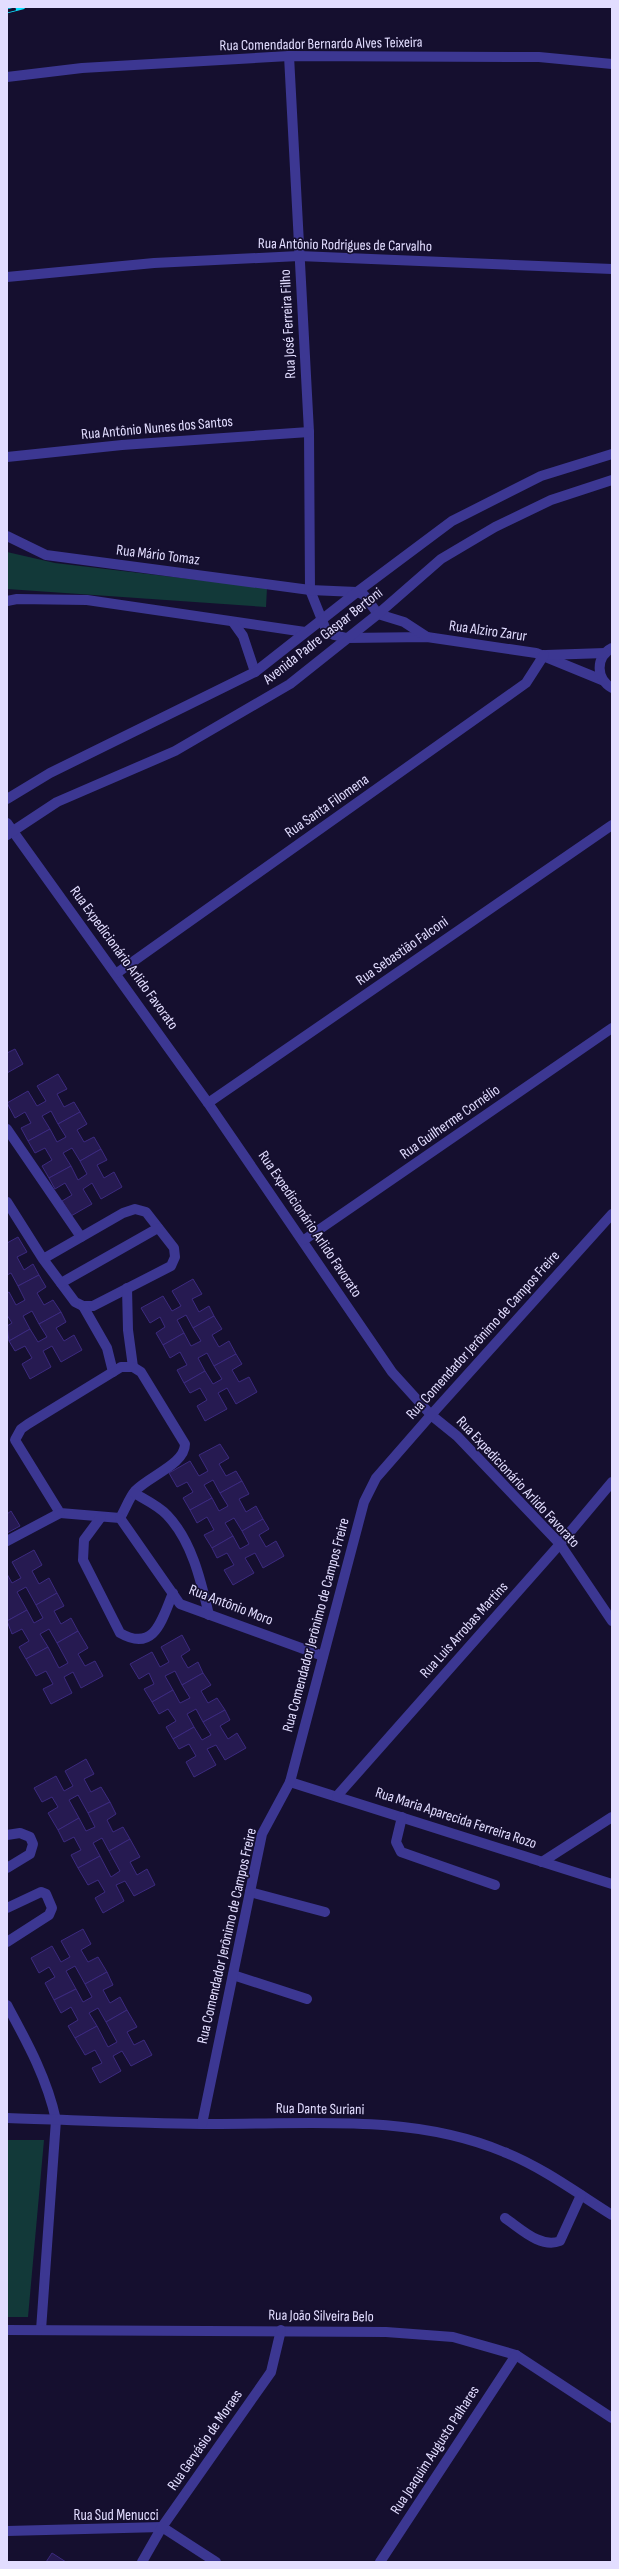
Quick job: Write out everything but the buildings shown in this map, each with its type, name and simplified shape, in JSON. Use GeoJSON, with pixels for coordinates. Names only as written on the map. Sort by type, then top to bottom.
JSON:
{"type":"FeatureCollection","features":[{"type":"Feature","properties":{"kind":"street","name":"Rua Comendador Bernardo Alves Teixeira"},"geometry":{"type":"LineString","coordinates":[[7,77],[82,68],[288,56],[539,57],[612,64]]}},
{"type":"Feature","properties":{"kind":"street","name":"Rua José Ferreira Filho"},"geometry":{"type":"LineString","coordinates":[[288,56],[309,432],[310,590]]}},
{"type":"Feature","properties":{"kind":"street","name":"Rua Antônio Rodrigues de Carvalho"},"geometry":{"type":"LineString","coordinates":[[7,277],[154,263],[299,256],[612,269]]}},
{"type":"Feature","properties":{"kind":"street","name":"Rua Antônio Nunes dos Santos"},"geometry":{"type":"LineString","coordinates":[[7,457],[122,445],[309,432]]}},
{"type":"Feature","properties":{"kind":"street","name":"Avenida Padre Gaspar Bertoni"},"geometry":{"type":"LineString","coordinates":[[7,799],[50,774],[255,672],[357,592],[452,521],[541,476],[612,454]]}},
{"type":"Feature","properties":{"kind":"street","name":"Avenida Padre Gaspar Bertoni"},"geometry":{"type":"LineString","coordinates":[[9,829],[57,802],[175,751],[290,684],[378,614],[441,559],[495,527],[551,500],[612,480]]}},
{"type":"Feature","properties":{"kind":"street","name":"Rua Mário Tomaz"},"geometry":{"type":"LineString","coordinates":[[7,536],[46,556],[310,590],[357,592]]}},
{"type":"Feature","properties":{"kind":"street"},"geometry":{"type":"LineString","coordinates":[[310,590],[321,620]]}},
{"type":"Feature","properties":{"kind":"street"},"geometry":{"type":"LineString","coordinates":[[357,592],[364,595],[378,614]]}},
{"type":"Feature","properties":{"kind":"street"},"geometry":{"type":"LineString","coordinates":[[7,601],[17,599],[87,600],[305,632]]}},
{"type":"Feature","properties":{"kind":"street","name":"Rua Alziro Zarur"},"geometry":{"type":"LineString","coordinates":[[378,614],[404,622],[427,637]]}},
{"type":"Feature","properties":{"kind":"street","name":"Rua Alziro Zarur"},"geometry":{"type":"LineString","coordinates":[[321,620],[326,630],[334,636],[347,638],[427,637],[544,655],[609,650]]}},
{"type":"Feature","properties":{"kind":"street"},"geometry":{"type":"LineString","coordinates":[[233,622],[243,636],[255,672]]}},
{"type":"Feature","properties":{"kind":"street"},"geometry":{"type":"LineString","coordinates":[[602,680],[599,669],[609,650]]}},
{"type":"Feature","properties":{"kind":"street","name":"Rua Alziro Zarur"},"geometry":{"type":"LineString","coordinates":[[544,655],[602,680],[612,688]]}},
{"type":"Feature","properties":{"kind":"street","name":"Rua Santa Filomena"},"geometry":{"type":"LineString","coordinates":[[117,973],[526,683],[544,655]]}},
{"type":"Feature","properties":{"kind":"street","name":"Rua Sebastião Falconi"},"geometry":{"type":"LineString","coordinates":[[208,1102],[612,825]]}},
{"type":"Feature","properties":{"kind":"street","name":"Rua Expedicionário Arlido Favorato"},"geometry":{"type":"LineString","coordinates":[[9,829],[117,973],[208,1102],[304,1240],[392,1372],[431,1415],[457,1436],[560,1544],[612,1621]]}},
{"type":"Feature","properties":{"kind":"street","name":"Rua Guilherme Cornélio"},"geometry":{"type":"LineString","coordinates":[[304,1240],[612,1028]]}},
{"type":"Feature","properties":{"kind":"street"},"geometry":{"type":"LineString","coordinates":[[7,1129],[80,1238]]}},
{"type":"Feature","properties":{"kind":"street"},"geometry":{"type":"LineString","coordinates":[[7,1202],[43,1259],[75,1302],[83,1306],[93,1306],[171,1266],[175,1257],[174,1248],[146,1212],[135,1209],[123,1213],[43,1259]]}},
{"type":"Feature","properties":{"kind":"street","name":"Rua Comendador Jerônimo de Campos Freire"},"geometry":{"type":"LineString","coordinates":[[202,2124],[262,1834],[290,1782],[364,1502],[376,1478],[612,1214]]}},
{"type":"Feature","properties":{"kind":"street"},"geometry":{"type":"LineString","coordinates":[[61,1283],[158,1228]]}},
{"type":"Feature","properties":{"kind":"street"},"geometry":{"type":"LineString","coordinates":[[127,1288],[128,1330],[132,1367]]}},
{"type":"Feature","properties":{"kind":"street"},"geometry":{"type":"LineString","coordinates":[[83,1306],[107,1348],[113,1372]]}},
{"type":"Feature","properties":{"kind":"street"},"geometry":{"type":"LineString","coordinates":[[7,1541],[60,1513],[120,1518],[134,1492],[145,1482],[180,1458],[185,1451],[185,1444],[141,1372],[132,1367],[121,1367],[28,1424],[21,1429],[15,1440],[60,1513]]}},
{"type":"Feature","properties":{"kind":"street","name":"Rua Luis Arrobas Martins"},"geometry":{"type":"LineString","coordinates":[[337,1796],[560,1544],[612,1482]]}},
{"type":"Feature","properties":{"kind":"street"},"geometry":{"type":"LineString","coordinates":[[134,1492],[166,1514],[177,1528],[198,1571],[209,1615]]}},
{"type":"Feature","properties":{"kind":"street"},"geometry":{"type":"LineString","coordinates":[[101,1517],[84,1540],[83,1560],[120,1633],[131,1639],[143,1639],[155,1633],[173,1593]]}},
{"type":"Feature","properties":{"kind":"street","name":"Rua Antônio Moro"},"geometry":{"type":"LineString","coordinates":[[120,1518],[180,1604],[323,1656]]}},
{"type":"Feature","properties":{"kind":"street","name":"Rua Maria Aparecida Ferreira Rozo"},"geometry":{"type":"LineString","coordinates":[[290,1782],[402,1816],[612,1884]]}},
{"type":"Feature","properties":{"kind":"street"},"geometry":{"type":"LineString","coordinates":[[402,1816],[396,1842],[401,1852],[495,1885]]}},
{"type":"Feature","properties":{"kind":"street"},"geometry":{"type":"LineString","coordinates":[[542,1862],[612,1817]]}},
{"type":"Feature","properties":{"kind":"street"},"geometry":{"type":"LineString","coordinates":[[7,1835],[20,1833],[30,1836],[33,1844],[30,1854],[7,1868]]}},
{"type":"Feature","properties":{"kind":"street"},"geometry":{"type":"LineString","coordinates":[[7,1908],[42,1892],[46,1894],[52,1908],[51,1914],[7,1942]]}},
{"type":"Feature","properties":{"kind":"street"},"geometry":{"type":"LineString","coordinates":[[250,1892],[324,1912]]}},
{"type":"Feature","properties":{"kind":"street"},"geometry":{"type":"LineString","coordinates":[[233,1975],[307,1999]]}},
{"type":"Feature","properties":{"kind":"street"},"geometry":{"type":"LineString","coordinates":[[7,2005],[37,2061],[50,2093],[56,2120],[41,2330]]}},
{"type":"Feature","properties":{"kind":"street","name":"Rua Dante Suriani"},"geometry":{"type":"LineString","coordinates":[[7,2118],[202,2124],[359,2124],[419,2130],[449,2135],[504,2152],[581,2195],[612,2215]]}},
{"type":"Feature","properties":{"kind":"street"},"geometry":{"type":"LineString","coordinates":[[505,2218],[544,2243],[556,2243],[560,2241],[581,2195]]}},
{"type":"Feature","properties":{"kind":"street","name":"Rua João Silveira Belo"},"geometry":{"type":"LineString","coordinates":[[7,2330],[281,2330],[386,2332],[453,2337],[516,2355],[612,2418]]}},
{"type":"Feature","properties":{"kind":"street","name":"Rua Gervásio de Moraes"},"geometry":{"type":"LineString","coordinates":[[142,2562],[162,2527],[271,2372],[281,2330]]}},
{"type":"Feature","properties":{"kind":"street","name":"Rua Joaquim Augusto Palhares"},"geometry":{"type":"LineString","coordinates":[[380,2562],[516,2355]]}},
{"type":"Feature","properties":{"kind":"street","name":"Rua Sud Menucci"},"geometry":{"type":"LineString","coordinates":[[7,2531],[162,2527],[216,2562]]}},
{"type":"Feature","properties":{"kind":"green space"},"geometry":{"type":"Polygon","coordinates":[[[7,552],[55,563],[267,588],[266,607],[7,589],[7,552]]]}},
{"type":"Feature","properties":{"kind":"green space"},"geometry":{"type":"Polygon","coordinates":[[[7,2140],[44,2140],[28,2317],[7,2317],[7,2140]]]}},
{"type":"Feature","properties":{"kind":"railway"},"geometry":{"type":"LineString","coordinates":[[7,11],[23,7]]}}]}
